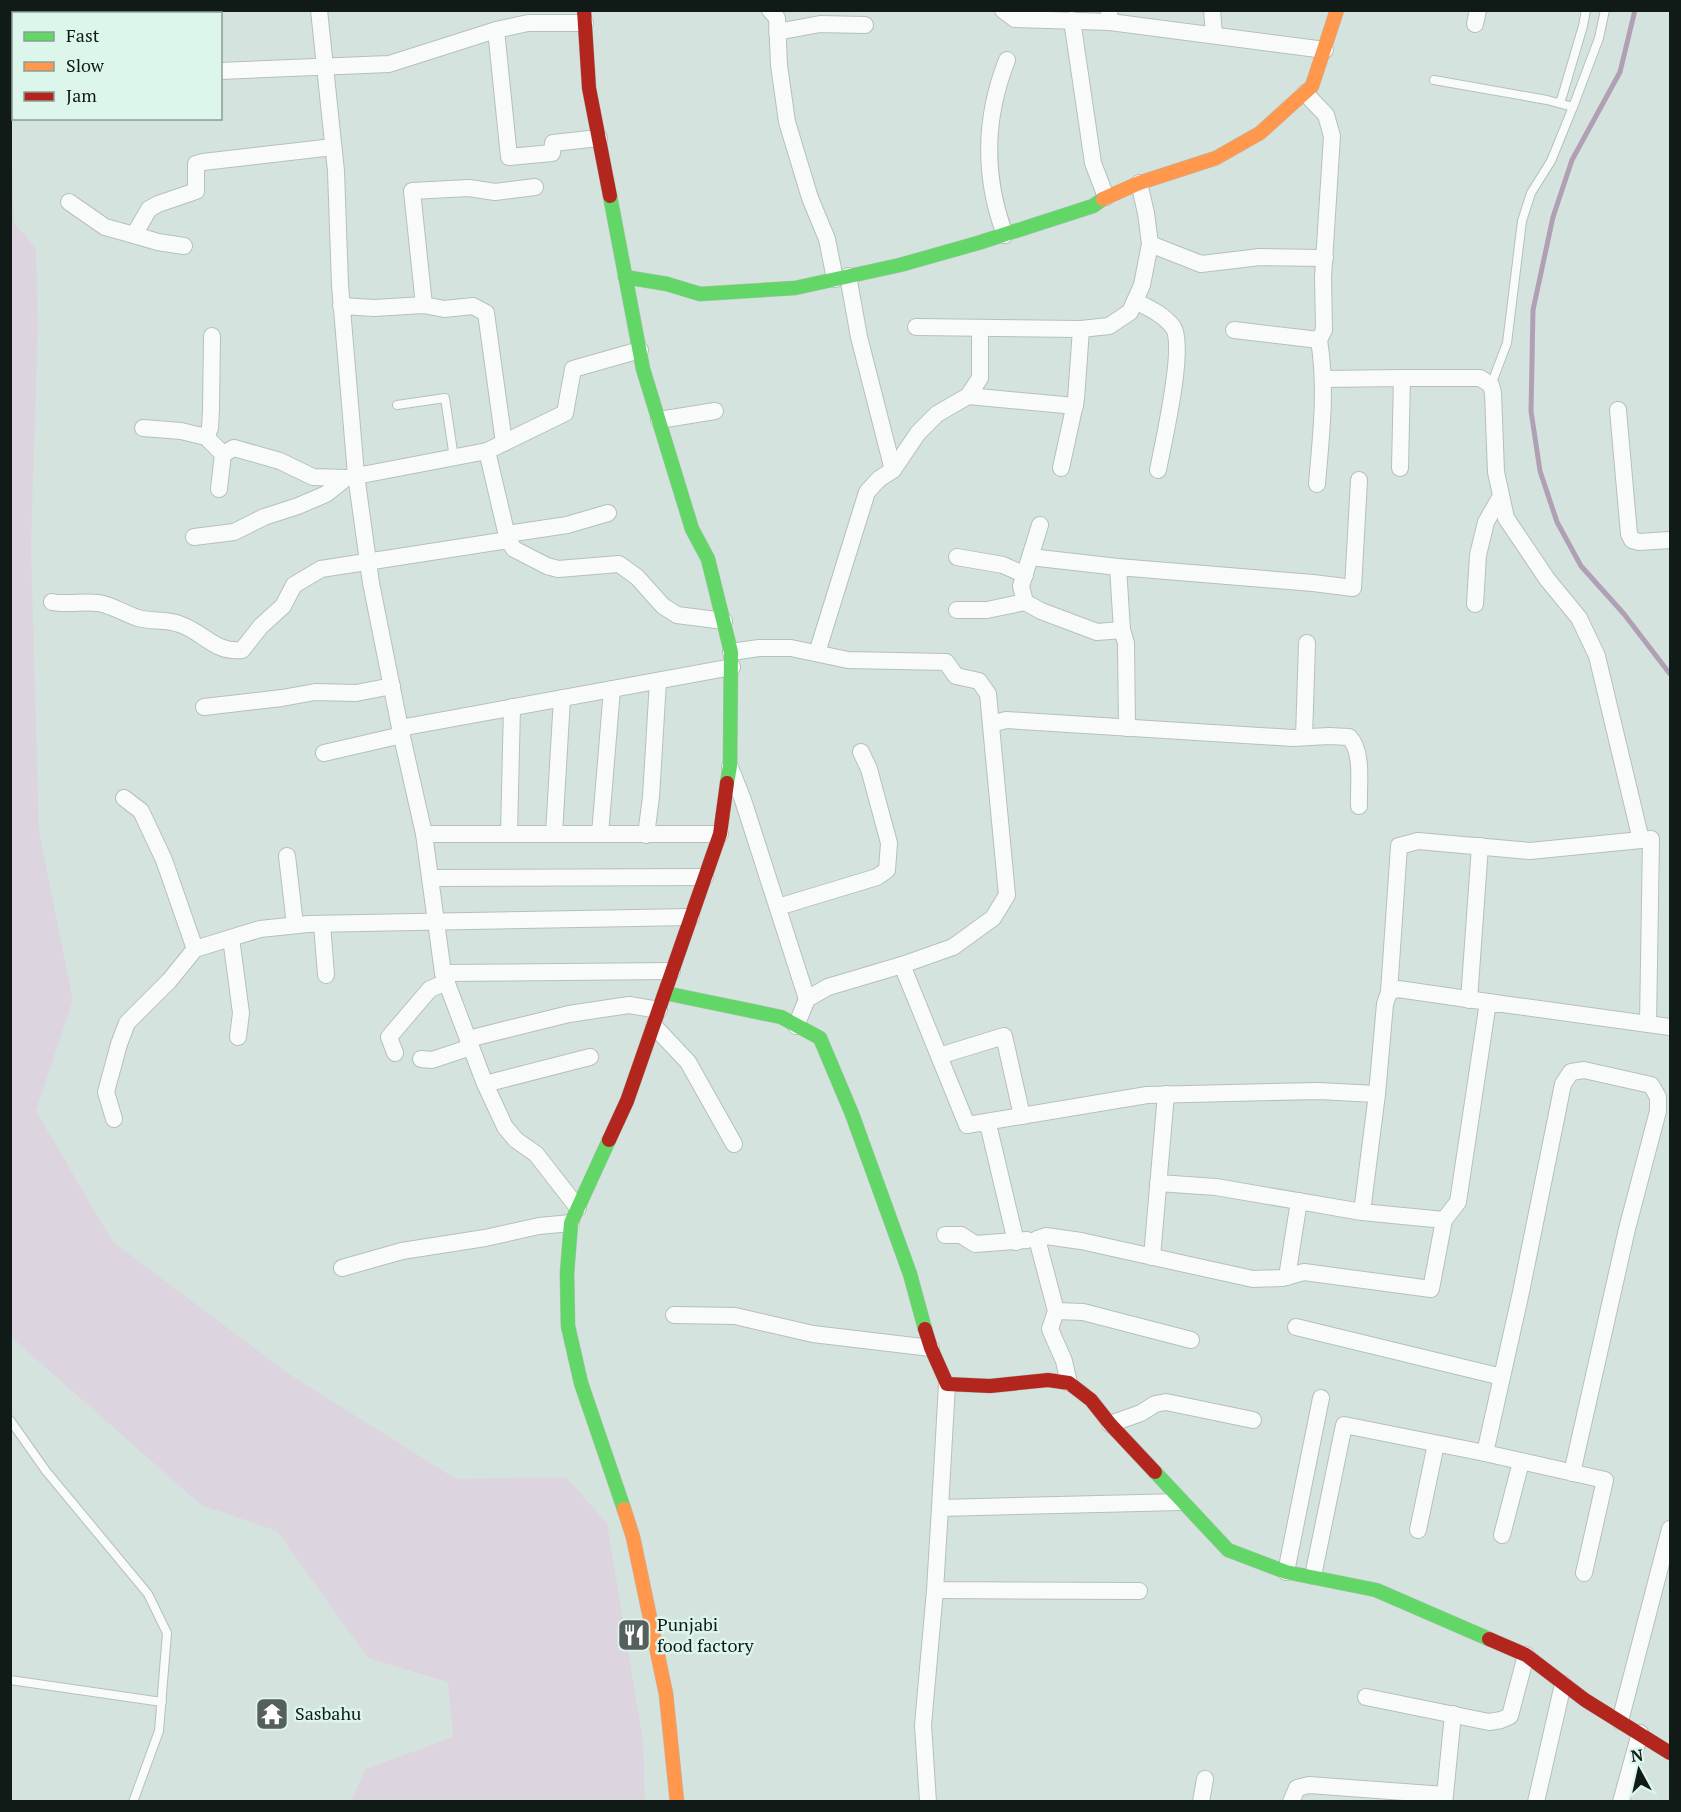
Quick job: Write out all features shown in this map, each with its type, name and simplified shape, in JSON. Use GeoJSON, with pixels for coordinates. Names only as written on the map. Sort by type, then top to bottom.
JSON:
{"type":"FeatureCollection","features":[{"type":"Feature","properties":{"kind":"street"},"geometry":{"type":"LineString","coordinates":[[320,10],[336,171],[351,476],[401,731],[424,834],[445,977],[484,1084],[505,1127],[516,1140],[536,1154],[575,1216]]}},
{"type":"Feature","properties":{"kind":"street"},"geometry":{"type":"LineString","coordinates":[[770,10],[777,18],[778,65],[787,122],[810,198],[841,278],[859,337],[893,470]]}},
{"type":"Feature","properties":{"kind":"street"},"geometry":{"type":"LineString","coordinates":[[1003,10],[1015,19],[1072,20],[1110,16],[1214,35],[1325,50]]}},
{"type":"Feature","properties":{"kind":"street"},"geometry":{"type":"LineString","coordinates":[[1212,10],[1214,35]]}},
{"type":"Feature","properties":{"kind":"street"},"geometry":{"type":"LineString","coordinates":[[626,277],[667,284],[700,294],[795,288],[900,265],[1005,235],[1094,206],[1106,197],[1139,183],[1216,158],[1260,133],[1312,86],[1337,10]]}},
{"type":"Feature","properties":{"kind":"street"},"geometry":{"type":"LineString","coordinates":[[222,71],[389,64],[496,30],[528,23],[584,16],[589,88],[643,369],[692,529],[708,559],[732,659],[730,766],[720,834],[627,1101],[575,1216],[567,1273],[568,1326],[580,1383],[633,1537],[666,1694],[677,1802]]}},
{"type":"Feature","properties":{"kind":"street"},"geometry":{"type":"LineString","coordinates":[[777,32],[856,20]]}},
{"type":"Feature","properties":{"kind":"street"},"geometry":{"type":"LineString","coordinates":[[1072,20],[1093,163],[1106,197]]}},
{"type":"Feature","properties":{"kind":"street"},"geometry":{"type":"LineString","coordinates":[[496,30],[509,157],[552,153],[553,143],[599,138]]}},
{"type":"Feature","properties":{"kind":"street"},"geometry":{"type":"LineString","coordinates":[[1005,235],[994,207],[989,172],[989,147],[993,101],[1007,60]]}},
{"type":"Feature","properties":{"kind":"street"},"geometry":{"type":"LineString","coordinates":[[1305,93],[1326,115],[1332,136],[1325,258],[1324,330],[1319,340],[1323,379],[1317,484]]}},
{"type":"Feature","properties":{"kind":"street"},"geometry":{"type":"LineString","coordinates":[[134,235],[149,209],[196,191],[196,164],[333,147]]}},
{"type":"Feature","properties":{"kind":"street"},"geometry":{"type":"LineString","coordinates":[[916,327],[1081,329],[1109,326],[1130,312],[1142,285],[1150,244],[1139,183]]}},
{"type":"Feature","properties":{"kind":"street"},"geometry":{"type":"LineString","coordinates":[[424,305],[412,191],[469,188],[495,192],[535,187]]}},
{"type":"Feature","properties":{"kind":"street"},"geometry":{"type":"LineString","coordinates":[[69,202],[105,226],[158,242],[184,246]]}},
{"type":"Feature","properties":{"kind":"street"},"geometry":{"type":"LineString","coordinates":[[1150,244],[1201,264],[1260,257],[1325,258]]}},
{"type":"Feature","properties":{"kind":"street"},"geometry":{"type":"LineString","coordinates":[[1135,301],[1160,314],[1174,329],[1177,354],[1158,470]]}},
{"type":"Feature","properties":{"kind":"street"},"geometry":{"type":"LineString","coordinates":[[342,306],[374,308],[424,305],[444,309],[473,306],[486,313],[504,443]]}},
{"type":"Feature","properties":{"kind":"street"},"geometry":{"type":"LineString","coordinates":[[817,653],[867,492],[879,479],[893,470],[918,433],[937,414],[968,396],[980,378],[980,328]]}},
{"type":"Feature","properties":{"kind":"street"},"geometry":{"type":"LineString","coordinates":[[1061,468],[1080,368],[1081,329]]}},
{"type":"Feature","properties":{"kind":"street"},"geometry":{"type":"LineString","coordinates":[[1234,330],[1319,340]]}},
{"type":"Feature","properties":{"kind":"street"},"geometry":{"type":"LineString","coordinates":[[206,437],[210,428],[212,336]]}},
{"type":"Feature","properties":{"kind":"street"},"geometry":{"type":"LineString","coordinates":[[223,454],[234,448],[280,461],[313,477],[351,476],[487,451],[565,413],[573,369],[640,350]]}},
{"type":"Feature","properties":{"kind":"street"},"geometry":{"type":"LineString","coordinates":[[1400,468],[1402,378]]}},
{"type":"Feature","properties":{"kind":"street"},"geometry":{"type":"LineString","coordinates":[[1323,379],[1480,378],[1491,385],[1496,472],[1506,518],[1547,579],[1579,618],[1597,656],[1641,840]]}},
{"type":"Feature","properties":{"kind":"street"},"geometry":{"type":"LineString","coordinates":[[968,396],[1074,406]]}},
{"type":"Feature","properties":{"kind":"street"},"geometry":{"type":"LineString","coordinates":[[659,420],[715,411]]}},
{"type":"Feature","properties":{"kind":"street"},"geometry":{"type":"LineString","coordinates":[[1618,411],[1629,534],[1632,540],[1639,542],[1671,540]]}},
{"type":"Feature","properties":{"kind":"street"},"geometry":{"type":"LineString","coordinates":[[143,428],[181,431],[206,437],[223,454]]}},
{"type":"Feature","properties":{"kind":"street"},"geometry":{"type":"LineString","coordinates":[[487,451],[508,537],[514,549],[547,566],[558,569],[619,564],[637,577],[663,606],[677,615],[724,621]]}},
{"type":"Feature","properties":{"kind":"street"},"geometry":{"type":"LineString","coordinates":[[219,489],[223,454]]}},
{"type":"Feature","properties":{"kind":"street"},"geometry":{"type":"LineString","coordinates":[[194,537],[234,532],[264,517],[326,494],[351,476]]}},
{"type":"Feature","properties":{"kind":"street"},"geometry":{"type":"LineString","coordinates":[[1030,557],[1353,588],[1359,480]]}},
{"type":"Feature","properties":{"kind":"street"},"geometry":{"type":"LineString","coordinates":[[1475,604],[1478,555],[1486,522],[1501,496]]}},
{"type":"Feature","properties":{"kind":"street"},"geometry":{"type":"LineString","coordinates":[[52,602],[66,605],[99,603],[139,619],[176,622],[195,631],[217,647],[230,651],[242,650],[255,632],[283,606],[294,585],[321,568],[508,537],[567,525],[608,513]]}},
{"type":"Feature","properties":{"kind":"street"},"geometry":{"type":"LineString","coordinates":[[1025,602],[1022,586],[1040,525]]}},
{"type":"Feature","properties":{"kind":"street"},"geometry":{"type":"LineString","coordinates":[[957,557],[1003,565],[1025,575]]}},
{"type":"Feature","properties":{"kind":"street"},"geometry":{"type":"LineString","coordinates":[[1118,567],[1122,630],[1126,643],[1127,728]]}},
{"type":"Feature","properties":{"kind":"street"},"geometry":{"type":"LineString","coordinates":[[957,610],[987,610],[1025,602],[1041,611],[1097,632],[1122,630]]}},
{"type":"Feature","properties":{"kind":"street"},"geometry":{"type":"LineString","coordinates":[[1304,737],[1308,644]]}},
{"type":"Feature","properties":{"kind":"street"},"geometry":{"type":"LineString","coordinates":[[324,753],[401,731],[512,707],[658,681],[732,659],[759,648],[791,648],[848,660],[946,662],[956,676],[979,681],[988,694],[1007,895],[993,918],[953,947],[828,987],[807,999],[796,1026]]}},
{"type":"Feature","properties":{"kind":"street"},"geometry":{"type":"LineString","coordinates":[[646,834],[651,796],[658,681]]}},
{"type":"Feature","properties":{"kind":"street"},"geometry":{"type":"LineString","coordinates":[[204,707],[315,692],[356,693],[392,686]]}},
{"type":"Feature","properties":{"kind":"street"},"geometry":{"type":"LineString","coordinates":[[600,834],[612,689]]}},
{"type":"Feature","properties":{"kind":"street"},"geometry":{"type":"LineString","coordinates":[[554,834],[562,698]]}},
{"type":"Feature","properties":{"kind":"street"},"geometry":{"type":"LineString","coordinates":[[508,834],[512,707]]}},
{"type":"Feature","properties":{"kind":"street"},"geometry":{"type":"LineString","coordinates":[[991,724],[1006,720],[1304,737],[1349,737],[1356,743],[1358,756],[1359,806]]}},
{"type":"Feature","properties":{"kind":"street"},"geometry":{"type":"LineString","coordinates":[[778,907],[877,876],[887,870],[889,843],[869,769],[861,752]]}},
{"type":"Feature","properties":{"kind":"street"},"geometry":{"type":"LineString","coordinates":[[730,766],[807,999]]}},
{"type":"Feature","properties":{"kind":"street"},"geometry":{"type":"LineString","coordinates":[[124,798],[141,811],[165,860],[195,950]]}},
{"type":"Feature","properties":{"kind":"street"},"geometry":{"type":"LineString","coordinates":[[424,834],[720,834]]}},
{"type":"Feature","properties":{"kind":"street"},"geometry":{"type":"LineString","coordinates":[[1362,1212],[1377,1094],[1385,1004],[1389,992],[1399,846],[1418,841],[1530,851],[1652,839],[1648,1024]]}},
{"type":"Feature","properties":{"kind":"street"},"geometry":{"type":"LineString","coordinates":[[1469,1000],[1480,846]]}},
{"type":"Feature","properties":{"kind":"street"},"geometry":{"type":"LineString","coordinates":[[287,856],[295,925]]}},
{"type":"Feature","properties":{"kind":"street"},"geometry":{"type":"LineString","coordinates":[[430,878],[705,877]]}},
{"type":"Feature","properties":{"kind":"street"},"geometry":{"type":"LineString","coordinates":[[114,1119],[106,1092],[119,1044],[128,1023],[169,981],[195,950],[260,929],[295,925],[691,916]]}},
{"type":"Feature","properties":{"kind":"street"},"geometry":{"type":"LineString","coordinates":[[322,924],[326,975]]}},
{"type":"Feature","properties":{"kind":"street"},"geometry":{"type":"LineString","coordinates":[[231,938],[241,1013],[238,1037]]}},
{"type":"Feature","properties":{"kind":"street"},"geometry":{"type":"LineString","coordinates":[[902,965],[967,1125],[1147,1095],[1318,1091],[1377,1094]]}},
{"type":"Feature","properties":{"kind":"street"},"geometry":{"type":"LineString","coordinates":[[395,1053],[389,1036],[430,989],[445,977],[672,971]]}},
{"type":"Feature","properties":{"kind":"street"},"geometry":{"type":"LineString","coordinates":[[1389,992],[1398,989],[1671,1027]]}},
{"type":"Feature","properties":{"kind":"street"},"geometry":{"type":"LineString","coordinates":[[665,993],[781,1017],[820,1038],[843,1092],[910,1274],[931,1348],[947,1384],[935,1590],[923,1725],[928,1802]]}},
{"type":"Feature","properties":{"kind":"street"},"geometry":{"type":"LineString","coordinates":[[945,1235],[962,1235],[975,1244],[1016,1242],[1046,1236],[1081,1241],[1252,1279],[1287,1277],[1304,1272],[1431,1289],[1444,1220],[1458,1202],[1488,1002]]}},
{"type":"Feature","properties":{"kind":"street"},"geometry":{"type":"LineString","coordinates":[[421,1059],[432,1060],[469,1043],[569,1014],[628,1005],[656,1018],[688,1062],[734,1144]]}},
{"type":"Feature","properties":{"kind":"street"},"geometry":{"type":"LineString","coordinates":[[939,1056],[1004,1036],[1022,1116]]}},
{"type":"Feature","properties":{"kind":"street"},"geometry":{"type":"LineString","coordinates":[[484,1084],[590,1057]]}},
{"type":"Feature","properties":{"kind":"street"},"geometry":{"type":"LineString","coordinates":[[1485,1453],[1521,1292],[1563,1084],[1571,1072],[1584,1070],[1651,1085],[1658,1097],[1658,1111],[1627,1229],[1572,1473]]}},
{"type":"Feature","properties":{"kind":"street"},"geometry":{"type":"LineString","coordinates":[[1152,1257],[1166,1094]]}},
{"type":"Feature","properties":{"kind":"street"},"geometry":{"type":"LineString","coordinates":[[984,1123],[989,1128],[1016,1242]]}},
{"type":"Feature","properties":{"kind":"street"},"geometry":{"type":"LineString","coordinates":[[1158,1183],[1216,1187],[1362,1212],[1444,1220]]}},
{"type":"Feature","properties":{"kind":"street"},"geometry":{"type":"LineString","coordinates":[[1287,1277],[1299,1202]]}},
{"type":"Feature","properties":{"kind":"street"},"geometry":{"type":"LineString","coordinates":[[342,1268],[402,1251],[485,1238],[575,1216]]}},
{"type":"Feature","properties":{"kind":"street"},"geometry":{"type":"LineString","coordinates":[[1036,1239],[1056,1311],[1050,1329],[1064,1361],[1069,1383]]}},
{"type":"Feature","properties":{"kind":"street"},"geometry":{"type":"LineString","coordinates":[[1056,1311],[1083,1312],[1191,1340]]}},
{"type":"Feature","properties":{"kind":"street"},"geometry":{"type":"LineString","coordinates":[[674,1315],[735,1316],[813,1334],[931,1348]]}},
{"type":"Feature","properties":{"kind":"street"},"geometry":{"type":"LineString","coordinates":[[1296,1327],[1502,1377]]}},
{"type":"Feature","properties":{"kind":"street"},"geometry":{"type":"LineString","coordinates":[[947,1384],[980,1386],[1048,1380],[1069,1383],[1091,1400],[1110,1424],[1228,1551],[1286,1572],[1376,1590],[1526,1655],[1585,1700],[1671,1753]]}},
{"type":"Feature","properties":{"kind":"street"},"geometry":{"type":"LineString","coordinates":[[1286,1572],[1321,1398]]}},
{"type":"Feature","properties":{"kind":"street"},"geometry":{"type":"LineString","coordinates":[[1110,1424],[1142,1413],[1155,1404],[1166,1402],[1253,1420]]}},
{"type":"Feature","properties":{"kind":"street"},"geometry":{"type":"LineString","coordinates":[[1313,1576],[1344,1425],[1605,1480],[1584,1573]]}},
{"type":"Feature","properties":{"kind":"street"},"geometry":{"type":"LineString","coordinates":[[1418,1530],[1436,1444]]}},
{"type":"Feature","properties":{"kind":"street"},"geometry":{"type":"LineString","coordinates":[[1502,1535],[1521,1462]]}},
{"type":"Feature","properties":{"kind":"street"},"geometry":{"type":"LineString","coordinates":[[940,1508],[1181,1502]]}},
{"type":"Feature","properties":{"kind":"street"},"geometry":{"type":"LineString","coordinates":[[1295,1528],[1322,1534]]}},
{"type":"Feature","properties":{"kind":"street"},"geometry":{"type":"LineString","coordinates":[[1620,1721],[1671,1530]]}},
{"type":"Feature","properties":{"kind":"street"},"geometry":{"type":"LineString","coordinates":[[935,1590],[1138,1591]]}},
{"type":"Feature","properties":{"kind":"street"},"geometry":{"type":"LineString","coordinates":[[1366,1697],[1489,1722],[1501,1720],[1510,1716],[1526,1655]]}},
{"type":"Feature","properties":{"kind":"street"},"geometry":{"type":"LineString","coordinates":[[1536,1802],[1563,1684]]}},
{"type":"Feature","properties":{"kind":"street"},"geometry":{"type":"LineString","coordinates":[[1291,1802],[1297,1788],[1309,1785],[1445,1798],[1453,1714]]}},
{"type":"Feature","properties":{"kind":"street"},"geometry":{"type":"LineString","coordinates":[[1621,1802],[1646,1737]]}},
{"type":"Feature","properties":{"kind":"street"},"geometry":{"type":"LineString","coordinates":[[1201,1802],[1204,1779]]}},
{"type":"Feature","properties":{"kind":"lane"},"geometry":{"type":"LineString","coordinates":[[1559,103],[1586,10]]}},
{"type":"Feature","properties":{"kind":"lane"},"geometry":{"type":"LineString","coordinates":[[1491,385],[1507,343],[1522,221],[1531,193],[1551,161],[1573,107],[1599,38],[1605,10]]}},
{"type":"Feature","properties":{"kind":"lane"},"geometry":{"type":"LineString","coordinates":[[1434,80],[1573,107]]}},
{"type":"Feature","properties":{"kind":"lane"},"geometry":{"type":"LineString","coordinates":[[397,405],[446,398],[454,458]]}},
{"type":"Feature","properties":{"kind":"lane"},"geometry":{"type":"LineString","coordinates":[[10,1419],[46,1471],[148,1594],[167,1633],[159,1731],[133,1802]]}},
{"type":"Feature","properties":{"kind":"lane"},"geometry":{"type":"LineString","coordinates":[[10,1680],[162,1702]]}},
{"type":"Feature","properties":{"kind":"shaded area"},"geometry":{"type":"Polygon","coordinates":[[[10,98],[14,223],[36,248],[38,325],[31,546],[39,831],[73,1000],[36,1111],[113,1242],[289,1374],[456,1479],[566,1477],[607,1523],[643,1740],[645,1801],[351,1801],[366,1769],[453,1737],[448,1682],[368,1658],[277,1531],[201,1505],[11,1337],[10,98]]]}},
{"type":"Feature","properties":{"kind":"waterway"},"geometry":{"type":"LineString","coordinates":[[1635,10],[1620,72],[1572,160],[1553,217],[1533,310],[1531,411],[1540,471],[1557,522],[1581,566],[1624,614],[1670,674]]}},
{"type":"Feature","properties":{"kind":"traffic: fast"},"geometry":{"type":"LineString","coordinates":[[610,196],[643,369],[692,529],[708,559],[731,652],[730,766],[727,783]]}},
{"type":"Feature","properties":{"kind":"traffic: fast"},"geometry":{"type":"LineString","coordinates":[[625,277],[667,284],[700,294],[795,288],[900,265],[978,243],[1093,206],[1103,199]]}},
{"type":"Feature","properties":{"kind":"traffic: fast"},"geometry":{"type":"LineString","coordinates":[[665,993],[781,1017],[820,1038],[852,1114],[910,1274],[925,1329]]}},
{"type":"Feature","properties":{"kind":"traffic: fast"},"geometry":{"type":"LineString","coordinates":[[609,1140],[571,1223],[567,1273],[568,1326],[581,1383],[624,1509]]}},
{"type":"Feature","properties":{"kind":"traffic: fast"},"geometry":{"type":"LineString","coordinates":[[1155,1472],[1228,1550],[1286,1572],[1376,1590],[1489,1639]]}},
{"type":"Feature","properties":{"kind":"traffic: slow"},"geometry":{"type":"LineString","coordinates":[[1103,199],[1139,183],[1216,158],[1260,133],[1312,86],[1337,10]]}},
{"type":"Feature","properties":{"kind":"traffic: slow"},"geometry":{"type":"LineString","coordinates":[[624,1509],[633,1537],[666,1694],[677,1802]]}},
{"type":"Feature","properties":{"kind":"traffic: jam"},"geometry":{"type":"LineString","coordinates":[[584,10],[589,88],[610,196]]}},
{"type":"Feature","properties":{"kind":"traffic: jam"},"geometry":{"type":"LineString","coordinates":[[609,1140],[627,1101],[720,834],[727,783]]}},
{"type":"Feature","properties":{"kind":"traffic: jam"},"geometry":{"type":"LineString","coordinates":[[925,1329],[947,1384],[990,1386],[1048,1380],[1069,1383],[1091,1400],[1155,1472]]}},
{"type":"Feature","properties":{"kind":"traffic: jam"},"geometry":{"type":"LineString","coordinates":[[1489,1639],[1526,1655],[1585,1700],[1670,1753]]}},
{"type":"Feature","properties":{"kind":"place","name":"Punjabi food factory"},"geometry":{"type":"Point","coordinates":[634,1635]}},
{"type":"Feature","properties":{"kind":"place","name":"Sasbahu"},"geometry":{"type":"Point","coordinates":[272,1714]}}]}
